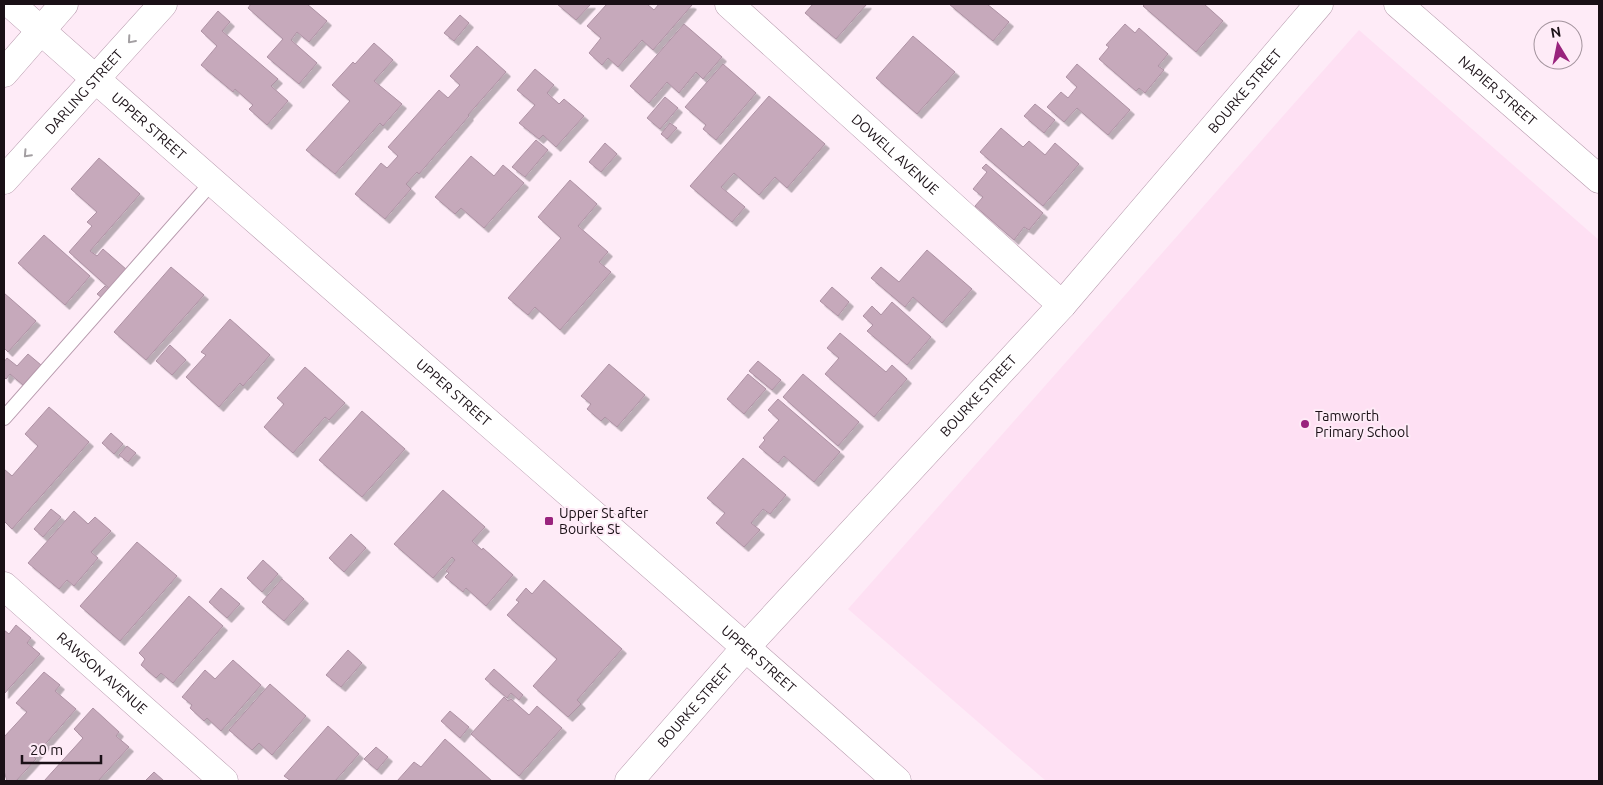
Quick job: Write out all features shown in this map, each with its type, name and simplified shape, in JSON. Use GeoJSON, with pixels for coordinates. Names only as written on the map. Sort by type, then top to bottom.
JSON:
{"type":"FeatureCollection","features":[{"type":"Feature","properties":{"kind":"street","name":"UPPER STREET"},"geometry":{"type":"LineString","coordinates":[[10,4],[897,781]]}},
{"type":"Feature","properties":{"kind":"street"},"geometry":{"type":"LineString","coordinates":[[4,73],[64,4]]}},
{"type":"Feature","properties":{"kind":"street","name":"DARLING STREET"},"geometry":{"type":"LineString","coordinates":[[4,180],[163,4]]}},
{"type":"Feature","properties":{"kind":"street","name":"DOWELL AVENUE"},"geometry":{"type":"LineString","coordinates":[[729,4],[1062,305]]}},
{"type":"Feature","properties":{"kind":"street","name":"BOURKE STREET"},"geometry":{"type":"LineString","coordinates":[[629,781],[746,647],[1062,305],[1319,4]]}},
{"type":"Feature","properties":{"kind":"street","name":"NAPIER STREET"},"geometry":{"type":"LineString","coordinates":[[1398,4],[1599,179]]}},
{"type":"Feature","properties":{"kind":"street","name":"RAWSON AVENUE"},"geometry":{"type":"LineString","coordinates":[[4,586],[224,781]]}},
{"type":"Feature","properties":{"kind":"lane"},"geometry":{"type":"LineString","coordinates":[[4,418],[213,182]]}},
{"type":"Feature","properties":{"kind":"shaded area","name":"Tamworth Primary School"},"geometry":{"type":"Polygon","coordinates":[[[1359,30],[1599,240],[1599,781],[1046,781],[848,609],[1359,30]]]}},
{"type":"Feature","properties":{"kind":"building"},"geometry":{"type":"Polygon","coordinates":[[[251,4],[307,4],[327,21],[309,42],[297,32],[291,40],[317,63],[299,84],[267,57],[283,39],[248,8],[251,4]]]}},
{"type":"Feature","properties":{"kind":"building"},"geometry":{"type":"Polygon","coordinates":[[[557,4],[591,4],[576,20],[557,4]]]}},
{"type":"Feature","properties":{"kind":"building"},"geometry":{"type":"Polygon","coordinates":[[[607,4],[647,4],[654,10],[659,4],[692,5],[653,50],[642,40],[618,67],[608,58],[602,65],[589,53],[601,38],[587,26],[607,4]]]}},
{"type":"Feature","properties":{"kind":"building"},"geometry":{"type":"Polygon","coordinates":[[[813,4],[867,4],[836,39],[805,13],[813,4]]]}},
{"type":"Feature","properties":{"kind":"building"},"geometry":{"type":"Polygon","coordinates":[[[949,4],[987,4],[1009,22],[993,41],[949,4]]]}},
{"type":"Feature","properties":{"kind":"building"},"geometry":{"type":"Polygon","coordinates":[[[1145,4],[1204,4],[1223,21],[1196,52],[1143,6],[1145,4]]]}},
{"type":"Feature","properties":{"kind":"building"},"geometry":{"type":"Polygon","coordinates":[[[218,11],[230,22],[222,31],[278,79],[271,86],[288,101],[267,125],[249,109],[253,105],[235,89],[233,92],[201,65],[217,46],[201,31],[218,11]]]}},
{"type":"Feature","properties":{"kind":"building"},"geometry":{"type":"Polygon","coordinates":[[[460,15],[469,23],[454,41],[444,33],[460,15]]]}},
{"type":"Feature","properties":{"kind":"building"},"geometry":{"type":"Polygon","coordinates":[[[684,24],[722,57],[703,79],[696,72],[679,93],[667,82],[649,103],[630,86],[684,24]]]}},
{"type":"Feature","properties":{"kind":"building"},"geometry":{"type":"Polygon","coordinates":[[[1125,24],[1135,33],[1139,28],[1168,54],[1158,66],[1164,70],[1145,93],[1139,88],[1136,91],[1099,59],[1109,47],[1106,45],[1125,24]]]}},
{"type":"Feature","properties":{"kind":"building"},"geometry":{"type":"Polygon","coordinates":[[[913,36],[955,72],[917,114],[876,78],[913,36]]]}},
{"type":"Feature","properties":{"kind":"building"},"geometry":{"type":"Polygon","coordinates":[[[374,43],[393,60],[374,81],[402,104],[383,126],[380,123],[335,174],[306,150],[350,101],[332,85],[374,43]]]}},
{"type":"Feature","properties":{"kind":"building"},"geometry":{"type":"Polygon","coordinates":[[[477,46],[506,72],[419,174],[417,172],[406,184],[411,189],[385,219],[355,194],[381,163],[387,168],[398,156],[388,147],[439,90],[448,98],[460,85],[450,76],[477,46]]]}},
{"type":"Feature","properties":{"kind":"building"},"geometry":{"type":"Polygon","coordinates":[[[723,64],[756,93],[716,140],[703,129],[706,125],[685,107],[723,64]]]}},
{"type":"Feature","properties":{"kind":"building"},"geometry":{"type":"Polygon","coordinates":[[[1077,64],[1130,110],[1108,135],[1077,108],[1064,122],[1047,107],[1061,92],[1068,98],[1077,87],[1066,77],[1077,64]]]}},
{"type":"Feature","properties":{"kind":"building"},"geometry":{"type":"Polygon","coordinates":[[[535,69],[554,85],[547,93],[559,104],[564,99],[584,116],[556,147],[543,135],[539,139],[519,123],[535,105],[517,90],[535,69]]]}},
{"type":"Feature","properties":{"kind":"building"},"geometry":{"type":"Polygon","coordinates":[[[769,96],[825,144],[787,188],[775,177],[759,195],[734,173],[721,187],[745,207],[732,222],[690,186],[769,96]]]}},
{"type":"Feature","properties":{"kind":"building"},"geometry":{"type":"Polygon","coordinates":[[[665,97],[678,108],[660,129],[647,118],[665,97]]]}},
{"type":"Feature","properties":{"kind":"building"},"geometry":{"type":"Polygon","coordinates":[[[1035,104],[1055,120],[1044,133],[1024,116],[1035,104]]]}},
{"type":"Feature","properties":{"kind":"building"},"geometry":{"type":"Polygon","coordinates":[[[670,123],[677,128],[667,139],[661,134],[670,123]]]}},
{"type":"Feature","properties":{"kind":"building"},"geometry":{"type":"Polygon","coordinates":[[[1001,128],[1023,147],[1029,141],[1045,155],[1055,143],[1079,164],[1043,206],[980,152],[1001,128]]]}},
{"type":"Feature","properties":{"kind":"building"},"geometry":{"type":"Polygon","coordinates":[[[536,140],[548,150],[525,177],[512,167],[536,140]]]}},
{"type":"Feature","properties":{"kind":"building"},"geometry":{"type":"Polygon","coordinates":[[[605,143],[617,154],[601,172],[589,162],[605,143]]]}},
{"type":"Feature","properties":{"kind":"building"},"geometry":{"type":"Polygon","coordinates":[[[471,156],[494,176],[503,165],[524,183],[484,228],[461,208],[455,214],[435,197],[471,156]]]}},
{"type":"Feature","properties":{"kind":"building"},"geometry":{"type":"Polygon","coordinates":[[[99,158],[140,194],[90,251],[97,256],[103,249],[127,270],[110,289],[69,252],[92,226],[87,222],[97,212],[71,189],[99,158]]]}},
{"type":"Feature","properties":{"kind":"building"},"geometry":{"type":"Polygon","coordinates":[[[986,164],[1043,213],[1029,230],[1024,227],[1014,240],[975,206],[983,197],[973,189],[987,172],[982,168],[986,164]]]}},
{"type":"Feature","properties":{"kind":"building"},"geometry":{"type":"Polygon","coordinates":[[[570,180],[597,204],[578,226],[608,252],[599,262],[611,272],[560,330],[535,307],[528,315],[508,298],[561,238],[538,217],[570,180]]]}},
{"type":"Feature","properties":{"kind":"building"},"geometry":{"type":"Polygon","coordinates":[[[44,235],[90,276],[65,305],[18,263],[44,235]]]}},
{"type":"Feature","properties":{"kind":"building"},"geometry":{"type":"Polygon","coordinates":[[[927,250],[972,289],[942,323],[913,297],[905,307],[871,278],[881,267],[899,282],[927,250]]]}},
{"type":"Feature","properties":{"kind":"building"},"geometry":{"type":"Polygon","coordinates":[[[171,267],[204,295],[146,360],[114,332],[171,267]]]}},
{"type":"Feature","properties":{"kind":"building"},"geometry":{"type":"Polygon","coordinates":[[[105,286],[110,290],[102,298],[97,294],[105,286]]]}},
{"type":"Feature","properties":{"kind":"building"},"geometry":{"type":"Polygon","coordinates":[[[832,287],[849,302],[838,316],[820,301],[832,287]]]}},
{"type":"Feature","properties":{"kind":"building"},"geometry":{"type":"Polygon","coordinates":[[[4,293],[36,321],[8,352],[4,348],[4,293]]]}},
{"type":"Feature","properties":{"kind":"building"},"geometry":{"type":"Polygon","coordinates":[[[892,302],[931,337],[907,365],[867,331],[873,325],[863,316],[872,306],[881,315],[892,302]]]}},
{"type":"Feature","properties":{"kind":"building"},"geometry":{"type":"Polygon","coordinates":[[[230,319],[270,355],[243,386],[240,383],[219,407],[186,377],[206,355],[201,352],[230,319]]]}},
{"type":"Feature","properties":{"kind":"building"},"geometry":{"type":"Polygon","coordinates":[[[840,333],[886,372],[892,365],[907,379],[874,417],[825,374],[839,358],[827,348],[840,333]]]}},
{"type":"Feature","properties":{"kind":"building"},"geometry":{"type":"Polygon","coordinates":[[[170,345],[186,360],[172,375],[156,361],[170,345]]]}},
{"type":"Feature","properties":{"kind":"building"},"geometry":{"type":"Polygon","coordinates":[[[28,354],[41,365],[23,385],[10,374],[6,379],[4,377],[4,362],[7,358],[17,366],[28,354]]]}},
{"type":"Feature","properties":{"kind":"building"},"geometry":{"type":"Polygon","coordinates":[[[758,361],[781,380],[772,390],[749,371],[758,361]]]}},
{"type":"Feature","properties":{"kind":"building"},"geometry":{"type":"Polygon","coordinates":[[[609,364],[645,395],[617,427],[605,417],[601,421],[587,409],[591,404],[581,396],[609,364]]]}},
{"type":"Feature","properties":{"kind":"building"},"geometry":{"type":"Polygon","coordinates":[[[305,367],[345,403],[329,420],[325,417],[293,453],[264,427],[284,404],[277,398],[305,367]]]}},
{"type":"Feature","properties":{"kind":"building"},"geometry":{"type":"Polygon","coordinates":[[[748,374],[766,389],[744,414],[727,399],[748,374]]]}},
{"type":"Feature","properties":{"kind":"building"},"geometry":{"type":"Polygon","coordinates":[[[803,374],[859,422],[838,446],[783,397],[803,374]]]}},
{"type":"Feature","properties":{"kind":"building"},"geometry":{"type":"Polygon","coordinates":[[[778,399],[840,452],[814,482],[784,456],[778,463],[759,447],[765,440],[763,438],[779,420],[768,410],[778,399]]]}},
{"type":"Feature","properties":{"kind":"building"},"geometry":{"type":"Polygon","coordinates":[[[49,407],[89,442],[12,529],[4,521],[4,469],[12,476],[38,446],[25,434],[49,407]]]}},
{"type":"Feature","properties":{"kind":"building"},"geometry":{"type":"Polygon","coordinates":[[[362,411],[405,449],[362,497],[319,460],[362,411]]]}},
{"type":"Feature","properties":{"kind":"building"},"geometry":{"type":"Polygon","coordinates":[[[111,433],[123,444],[114,454],[102,443],[111,433]]]}},
{"type":"Feature","properties":{"kind":"building"},"geometry":{"type":"Polygon","coordinates":[[[127,446],[136,453],[128,462],[119,455],[127,446]]]}},
{"type":"Feature","properties":{"kind":"building"},"geometry":{"type":"Polygon","coordinates":[[[743,458],[786,495],[770,514],[763,509],[751,523],[760,530],[744,547],[716,523],[725,513],[707,498],[743,458]]]}},
{"type":"Feature","properties":{"kind":"building"},"geometry":{"type":"Polygon","coordinates":[[[443,490],[485,527],[472,541],[482,550],[483,548],[513,575],[486,606],[466,588],[463,592],[445,577],[449,573],[446,571],[455,560],[452,557],[433,578],[394,544],[443,490]]]}},
{"type":"Feature","properties":{"kind":"building"},"geometry":{"type":"Polygon","coordinates":[[[51,509],[61,517],[43,537],[34,529],[51,509]]]}},
{"type":"Feature","properties":{"kind":"building"},"geometry":{"type":"Polygon","coordinates":[[[74,511],[88,524],[95,517],[111,531],[91,552],[98,558],[74,586],[67,580],[59,589],[28,563],[74,511]]]}},
{"type":"Feature","properties":{"kind":"building"},"geometry":{"type":"Polygon","coordinates":[[[351,534],[366,548],[344,572],[329,558],[351,534]]]}},
{"type":"Feature","properties":{"kind":"building"},"geometry":{"type":"Polygon","coordinates":[[[137,542],[177,576],[120,641],[80,606],[137,542]]]}},
{"type":"Feature","properties":{"kind":"building"},"geometry":{"type":"Polygon","coordinates":[[[263,560],[278,574],[262,592],[247,578],[263,560]]]}},
{"type":"Feature","properties":{"kind":"building"},"geometry":{"type":"Polygon","coordinates":[[[282,579],[304,599],[284,621],[262,602],[282,579]]]}},
{"type":"Feature","properties":{"kind":"building"},"geometry":{"type":"Polygon","coordinates":[[[544,580],[622,649],[577,700],[581,704],[568,717],[533,686],[557,659],[507,615],[519,602],[516,600],[526,588],[532,594],[544,580]]]}},
{"type":"Feature","properties":{"kind":"building"},"geometry":{"type":"Polygon","coordinates":[[[221,588],[240,604],[227,618],[209,602],[221,588]]]}},
{"type":"Feature","properties":{"kind":"building"},"geometry":{"type":"Polygon","coordinates":[[[189,596],[223,626],[173,683],[161,673],[156,678],[141,665],[145,659],[139,653],[189,596]]]}},
{"type":"Feature","properties":{"kind":"building"},"geometry":{"type":"Polygon","coordinates":[[[16,625],[31,638],[27,643],[40,654],[4,694],[4,630],[9,634],[16,625]]]}},
{"type":"Feature","properties":{"kind":"building"},"geometry":{"type":"Polygon","coordinates":[[[348,650],[362,663],[341,687],[326,675],[348,650]]]}},
{"type":"Feature","properties":{"kind":"building"},"geometry":{"type":"Polygon","coordinates":[[[233,660],[261,685],[221,731],[207,718],[204,721],[190,708],[192,705],[182,697],[205,670],[215,679],[233,660]]]}},
{"type":"Feature","properties":{"kind":"building"},"geometry":{"type":"Polygon","coordinates":[[[494,669],[523,695],[519,700],[511,693],[507,698],[485,679],[494,669]]]}},
{"type":"Feature","properties":{"kind":"building"},"geometry":{"type":"Polygon","coordinates":[[[44,672],[60,685],[55,691],[76,709],[34,757],[36,759],[16,781],[7,781],[4,771],[4,737],[27,712],[16,703],[44,672]]]}},
{"type":"Feature","properties":{"kind":"building"},"geometry":{"type":"Polygon","coordinates":[[[270,684],[306,716],[272,755],[259,743],[252,750],[229,730],[270,684]]]}},
{"type":"Feature","properties":{"kind":"building"},"geometry":{"type":"Polygon","coordinates":[[[504,697],[508,701],[511,699],[529,715],[537,706],[562,728],[519,776],[471,734],[504,697]]]}},
{"type":"Feature","properties":{"kind":"building"},"geometry":{"type":"Polygon","coordinates":[[[93,708],[119,732],[116,736],[129,747],[98,781],[44,781],[83,738],[74,729],[93,708]]]}},
{"type":"Feature","properties":{"kind":"building"},"geometry":{"type":"Polygon","coordinates":[[[450,711],[469,727],[460,738],[441,721],[450,711]]]}},
{"type":"Feature","properties":{"kind":"building"},"geometry":{"type":"Polygon","coordinates":[[[328,726],[359,754],[335,781],[291,781],[284,776],[328,726]]]}},
{"type":"Feature","properties":{"kind":"building"},"geometry":{"type":"Polygon","coordinates":[[[445,739],[492,781],[397,781],[414,762],[421,767],[445,739]]]}},
{"type":"Feature","properties":{"kind":"building"},"geometry":{"type":"Polygon","coordinates":[[[376,747],[388,757],[377,770],[364,759],[376,747]]]}},
{"type":"Feature","properties":{"kind":"building"},"geometry":{"type":"Polygon","coordinates":[[[154,772],[164,781],[145,781],[154,772]]]}},
{"type":"Feature","properties":{"kind":"place","name":"Tamworth Primary School"},"geometry":{"type":"Point","coordinates":[1305,424]}},
{"type":"Feature","properties":{"kind":"place","name":"Upper St after Bourke St"},"geometry":{"type":"Point","coordinates":[549,521]}}]}
